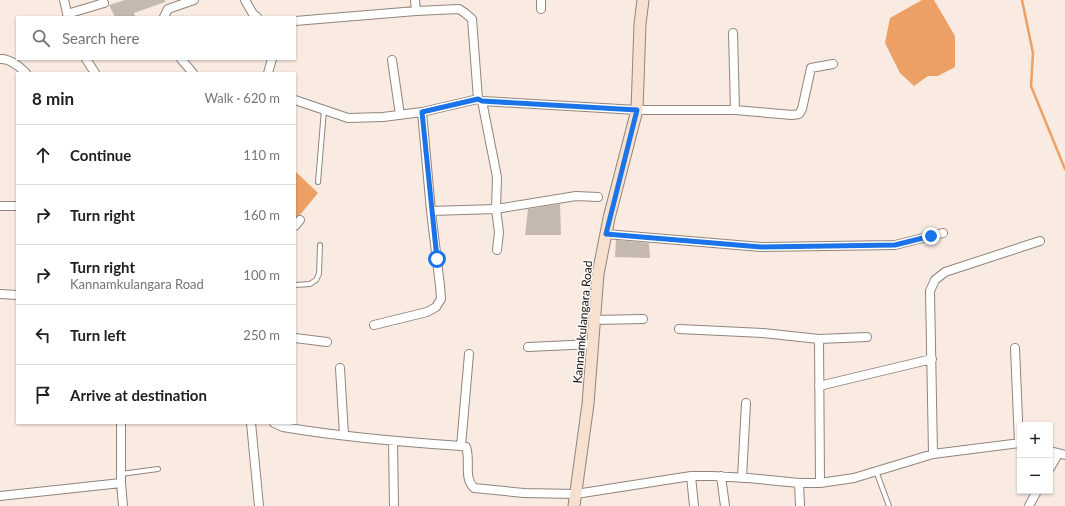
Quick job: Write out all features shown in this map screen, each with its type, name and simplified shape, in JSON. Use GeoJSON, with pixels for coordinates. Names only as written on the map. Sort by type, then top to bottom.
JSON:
{"type":"FeatureCollection","features":[{"type":"Feature","properties":{"kind":"street"},"geometry":{"type":"LineString","coordinates":[[64,0],[67,16],[104,3]]}},
{"type":"Feature","properties":{"kind":"street"},"geometry":{"type":"LineString","coordinates":[[164,16],[168,9],[194,0]]}},
{"type":"Feature","properties":{"kind":"street"},"geometry":{"type":"LineString","coordinates":[[244,0],[256,16]]}},
{"type":"Feature","properties":{"kind":"street"},"geometry":{"type":"LineString","coordinates":[[415,0],[416,11]]}},
{"type":"Feature","properties":{"kind":"street","name":"Kannamkulangara Road"},"geometry":{"type":"LineString","coordinates":[[574,506],[588,404],[598,274],[606,234],[637,110],[640,24],[643,0]]}},
{"type":"Feature","properties":{"kind":"street"},"geometry":{"type":"LineString","coordinates":[[296,21],[459,9],[465,12],[472,19],[480,100],[497,177],[496,209],[499,232],[497,250]]}},
{"type":"Feature","properties":{"kind":"street"},"geometry":{"type":"LineString","coordinates":[[733,33],[735,110]]}},
{"type":"Feature","properties":{"kind":"street"},"geometry":{"type":"LineString","coordinates":[[0,59],[4,58],[25,72]]}},
{"type":"Feature","properties":{"kind":"street"},"geometry":{"type":"LineString","coordinates":[[87,60],[94,72]]}},
{"type":"Feature","properties":{"kind":"street"},"geometry":{"type":"LineString","coordinates":[[182,60],[192,72]]}},
{"type":"Feature","properties":{"kind":"street"},"geometry":{"type":"LineString","coordinates":[[268,72],[272,60]]}},
{"type":"Feature","properties":{"kind":"street"},"geometry":{"type":"LineString","coordinates":[[392,60],[400,115]]}},
{"type":"Feature","properties":{"kind":"street"},"geometry":{"type":"LineString","coordinates":[[296,100],[348,118],[400,115],[422,112],[480,100],[637,110],[735,110],[792,115],[799,114],[802,109],[811,68],[833,64]]}},
{"type":"Feature","properties":{"kind":"street"},"geometry":{"type":"LineString","coordinates":[[374,325],[426,312],[436,307],[441,299],[422,112]]}},
{"type":"Feature","properties":{"kind":"street"},"geometry":{"type":"LineString","coordinates":[[431,211],[496,209],[576,196],[598,197]]}},
{"type":"Feature","properties":{"kind":"street"},"geometry":{"type":"LineString","coordinates":[[0,206],[16,206]]}},
{"type":"Feature","properties":{"kind":"street"},"geometry":{"type":"LineString","coordinates":[[606,234],[761,247],[895,245],[943,233]]}},
{"type":"Feature","properties":{"kind":"street"},"geometry":{"type":"LineString","coordinates":[[933,454],[930,291],[935,280],[945,272],[1040,241]]}},
{"type":"Feature","properties":{"kind":"street"},"geometry":{"type":"LineString","coordinates":[[0,294],[16,295]]}},
{"type":"Feature","properties":{"kind":"street"},"geometry":{"type":"LineString","coordinates":[[594,320],[643,319]]}},
{"type":"Feature","properties":{"kind":"street"},"geometry":{"type":"LineString","coordinates":[[679,329],[763,333],[819,339],[867,338]]}},
{"type":"Feature","properties":{"kind":"street"},"geometry":{"type":"LineString","coordinates":[[296,338],[327,342]]}},
{"type":"Feature","properties":{"kind":"street"},"geometry":{"type":"LineString","coordinates":[[819,339],[820,483]]}},
{"type":"Feature","properties":{"kind":"street"},"geometry":{"type":"LineString","coordinates":[[528,347],[593,344]]}},
{"type":"Feature","properties":{"kind":"street"},"geometry":{"type":"LineString","coordinates":[[1015,348],[1019,422]]}},
{"type":"Feature","properties":{"kind":"street"},"geometry":{"type":"LineString","coordinates":[[460,446],[469,354]]}},
{"type":"Feature","properties":{"kind":"street"},"geometry":{"type":"LineString","coordinates":[[819,386],[932,358]]}},
{"type":"Feature","properties":{"kind":"street"},"geometry":{"type":"LineString","coordinates":[[340,368],[344,435]]}},
{"type":"Feature","properties":{"kind":"street"},"geometry":{"type":"LineString","coordinates":[[742,478],[746,403]]}},
{"type":"Feature","properties":{"kind":"street"},"geometry":{"type":"LineString","coordinates":[[121,424],[121,483],[123,506]]}},
{"type":"Feature","properties":{"kind":"street"},"geometry":{"type":"LineString","coordinates":[[250,424],[258,506]]}},
{"type":"Feature","properties":{"kind":"street"},"geometry":{"type":"LineString","coordinates":[[284,425],[393,441],[460,446],[466,448],[468,452],[468,480],[474,488],[524,493],[576,494],[691,476],[720,476],[799,483],[820,483],[854,478],[933,454],[1017,443]]}},
{"type":"Feature","properties":{"kind":"street"},"geometry":{"type":"LineString","coordinates":[[393,441],[394,506]]}},
{"type":"Feature","properties":{"kind":"street"},"geometry":{"type":"LineString","coordinates":[[1053,462],[1058,453]]}},
{"type":"Feature","properties":{"kind":"street"},"geometry":{"type":"LineString","coordinates":[[691,476],[694,506]]}},
{"type":"Feature","properties":{"kind":"street"},"geometry":{"type":"LineString","coordinates":[[720,476],[725,506]]}},
{"type":"Feature","properties":{"kind":"street"},"geometry":{"type":"LineString","coordinates":[[0,496],[121,483]]}},
{"type":"Feature","properties":{"kind":"street"},"geometry":{"type":"LineString","coordinates":[[799,483],[800,506]]}},
{"type":"Feature","properties":{"kind":"street"},"geometry":{"type":"LineString","coordinates":[[1029,506],[1035,494]]}},
{"type":"Feature","properties":{"kind":"lane"},"geometry":{"type":"LineString","coordinates":[[318,182],[324,110]]}},
{"type":"Feature","properties":{"kind":"lane"},"geometry":{"type":"LineString","coordinates":[[296,285],[310,284],[316,280],[319,274],[320,245]]}},
{"type":"Feature","properties":{"kind":"lane"},"geometry":{"type":"LineString","coordinates":[[121,474],[158,469]]}},
{"type":"Feature","properties":{"kind":"lane"},"geometry":{"type":"LineString","coordinates":[[876,471],[889,506]]}},
{"type":"Feature","properties":{"kind":"shaded area"},"geometry":{"type":"Polygon","coordinates":[[[922,0],[934,0],[955,36],[955,67],[938,76],[928,76],[914,86],[900,73],[885,43],[890,18],[922,0]]]}},
{"type":"Feature","properties":{"kind":"shaded area"},"geometry":{"type":"Polygon","coordinates":[[[296,172],[318,193],[296,220],[296,172]]]}},
{"type":"Feature","properties":{"kind":"building"},"geometry":{"type":"Polygon","coordinates":[[[125,0],[165,0],[165,2],[134,13],[135,16],[114,16],[109,5],[125,0]]]}},
{"type":"Feature","properties":{"kind":"building"},"geometry":{"type":"Polygon","coordinates":[[[560,204],[561,235],[525,235],[528,209],[560,204]]]}},
{"type":"Feature","properties":{"kind":"building"},"geometry":{"type":"Polygon","coordinates":[[[616,240],[649,243],[650,258],[615,257],[616,240]]]}},
{"type":"Feature","properties":{"kind":"waterway"},"geometry":{"type":"LineString","coordinates":[[1022,0],[1033,53],[1031,86],[1065,169]]}},
{"type":"Feature","properties":{"kind":"route"},"geometry":{"type":"LineString","coordinates":[[437,259],[422,112],[478,99],[482,101],[637,110],[606,234],[761,247],[895,245],[931,236]]}}]}
